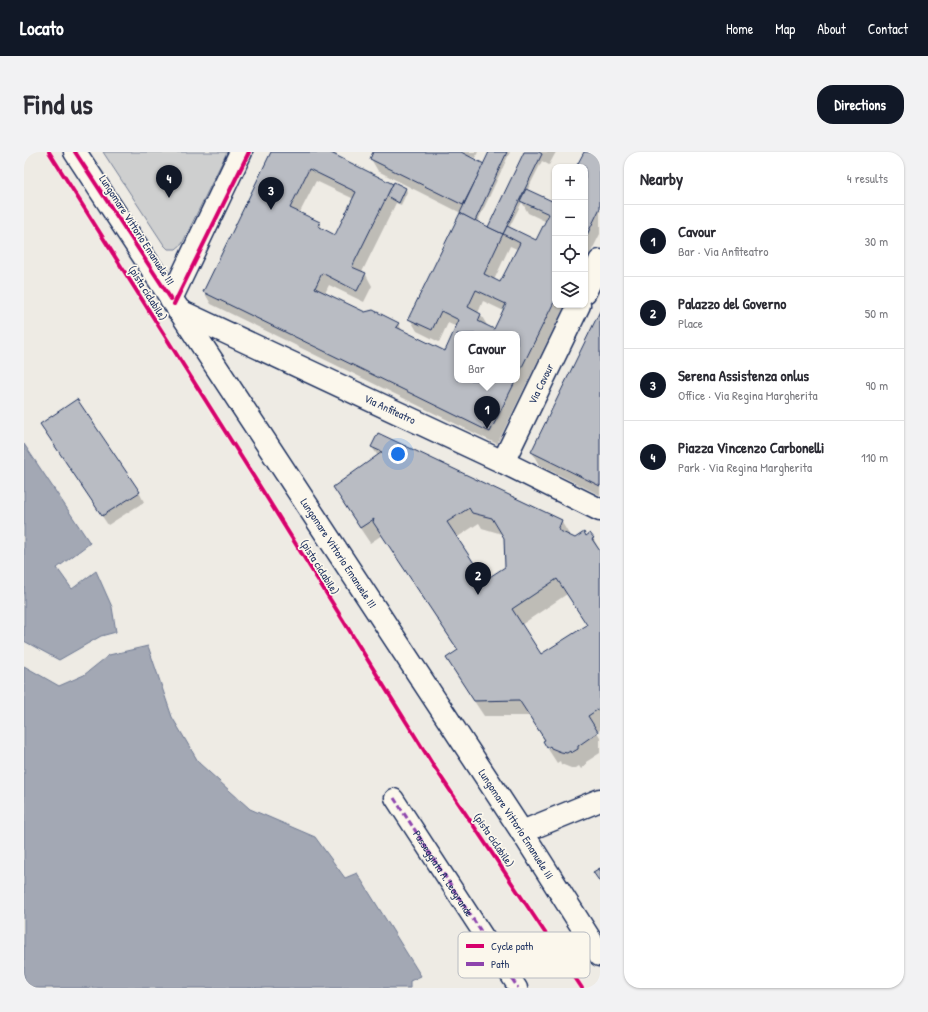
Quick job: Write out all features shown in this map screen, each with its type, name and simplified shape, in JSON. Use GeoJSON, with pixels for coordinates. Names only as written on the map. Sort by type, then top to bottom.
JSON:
{"type":"FeatureCollection","features":[{"type":"Feature","properties":{"kind":"main road","name":"Lungomare Vittorio Emanuele III"},"geometry":{"type":"LineString","coordinates":[[75,152],[522,832],[585,932]]}},
{"type":"Feature","properties":{"kind":"main road"},"geometry":{"type":"LineString","coordinates":[[174,304],[241,152]]}},
{"type":"Feature","properties":{"kind":"main road"},"geometry":{"type":"LineString","coordinates":[[588,286],[600,261]]}},
{"type":"Feature","properties":{"kind":"main road","name":"Via Anfiteatro"},"geometry":{"type":"LineString","coordinates":[[174,304],[600,510]]}},
{"type":"Feature","properties":{"kind":"main road","name":"Via Cavour"},"geometry":{"type":"LineString","coordinates":[[503,462],[578,308]]}},
{"type":"Feature","properties":{"kind":"main road"},"geometry":{"type":"LineString","coordinates":[[522,832],[600,800]]}},
{"type":"Feature","properties":{"kind":"main road","name":"Lungomare Vittorio Emanuele III"},"geometry":{"type":"LineString","coordinates":[[590,939],[600,955]]}},
{"type":"Feature","properties":{"kind":"street","name":"Passeggiata A. Leogrande"},"geometry":{"type":"LineString","coordinates":[[394,798],[481,932]]}},
{"type":"Feature","properties":{"kind":"street","name":"Passeggiata A. Leogrande"},"geometry":{"type":"LineString","coordinates":[[511,978],[518,988]]}},
{"type":"Feature","properties":{"kind":"shaded area"},"geometry":{"type":"Polygon","coordinates":[[[103,152],[227,152],[182,244],[176,249],[168,249],[103,152]]]}},
{"type":"Feature","properties":{"kind":"shaded area"},"geometry":{"type":"Polygon","coordinates":[[[24,444],[90,543],[57,568],[72,589],[96,571],[112,607],[116,632],[101,636],[59,660],[24,641],[24,444]]]}},
{"type":"Feature","properties":{"kind":"shaded area"},"geometry":{"type":"Polygon","coordinates":[[[148,646],[172,717],[199,763],[250,809],[315,837],[345,878],[357,873],[421,976],[410,981],[410,988],[24,988],[24,666],[59,686],[84,675],[109,655],[148,646]]]}},
{"type":"Feature","properties":{"kind":"building"},"geometry":{"type":"Polygon","coordinates":[[[271,152],[329,152],[393,184],[352,267],[366,273],[357,291],[322,273],[315,288],[365,312],[373,310],[399,323],[396,327],[445,351],[454,331],[454,383],[514,383],[490,432],[203,292],[271,152]],[[309,169],[290,208],[320,222],[318,226],[335,235],[356,192],[309,169]]]}},
{"type":"Feature","properties":{"kind":"building"},"geometry":{"type":"Polygon","coordinates":[[[373,152],[461,152],[484,164],[463,205],[370,159],[373,152]]]}},
{"type":"Feature","properties":{"kind":"building"},"geometry":{"type":"Polygon","coordinates":[[[489,152],[507,152],[475,221],[460,213],[489,152]]]}},
{"type":"Feature","properties":{"kind":"building"},"geometry":{"type":"Polygon","coordinates":[[[524,152],[539,152],[542,154],[503,234],[488,227],[524,152]]]}},
{"type":"Feature","properties":{"kind":"building"},"geometry":{"type":"Polygon","coordinates":[[[584,152],[600,152],[600,208],[588,233],[588,164],[578,164],[584,152]]]}},
{"type":"Feature","properties":{"kind":"building"},"geometry":{"type":"Polygon","coordinates":[[[394,182],[406,188],[399,203],[387,196],[394,182]]]}},
{"type":"Feature","properties":{"kind":"building"},"geometry":{"type":"Polygon","coordinates":[[[526,189],[552,201],[552,306],[520,371],[520,331],[454,331],[459,320],[441,311],[432,330],[408,319],[460,213],[503,234],[507,226],[536,240],[549,214],[520,201],[526,189]],[[503,234],[484,274],[500,282],[520,243],[503,234]],[[476,290],[468,307],[481,314],[478,321],[494,329],[506,304],[476,290]]]}},
{"type":"Feature","properties":{"kind":"building"},"geometry":{"type":"Polygon","coordinates":[[[600,311],[600,486],[531,452],[600,311]]]}},
{"type":"Feature","properties":{"kind":"building"},"geometry":{"type":"Polygon","coordinates":[[[77,399],[140,492],[102,516],[40,424],[77,399]]]}},
{"type":"Feature","properties":{"kind":"building"},"geometry":{"type":"Polygon","coordinates":[[[378,433],[562,520],[558,530],[575,538],[584,532],[586,536],[590,533],[594,538],[592,539],[600,551],[600,708],[588,716],[598,732],[578,746],[578,749],[571,753],[570,751],[567,753],[551,748],[550,746],[547,748],[543,741],[545,740],[519,700],[474,701],[446,658],[458,650],[373,522],[374,519],[360,528],[333,487],[382,452],[371,447],[378,433]],[[469,508],[447,522],[485,580],[505,567],[504,538],[492,518],[472,513],[469,508]],[[557,579],[512,609],[541,654],[587,625],[557,579]]]}},
{"type":"Feature","properties":{"kind":"building"},"geometry":{"type":"Polygon","coordinates":[[[600,868],[600,882],[593,872],[600,868]]]}},
{"type":"Feature","properties":{"kind":"marked path"},"geometry":{"type":"LineString","coordinates":[[394,798],[481,932]]}},
{"type":"Feature","properties":{"kind":"marked path"},"geometry":{"type":"LineString","coordinates":[[511,978],[518,988]]}},
{"type":"Feature","properties":{"kind":"cycle path","name":"(pista ciclabile)"},"geometry":{"type":"LineString","coordinates":[[49,152],[433,765],[545,932]]}},
{"type":"Feature","properties":{"kind":"cycle path"},"geometry":{"type":"LineString","coordinates":[[75,152],[171,299]]}},
{"type":"Feature","properties":{"kind":"cycle path"},"geometry":{"type":"LineString","coordinates":[[174,304],[249,152]]}},
{"type":"Feature","properties":{"kind":"cycle path","name":"(pista ciclabile)"},"geometry":{"type":"LineString","coordinates":[[575,978],[582,988]]}},
{"type":"Feature","properties":{"kind":"place","name":"Piazza Vincenzo Carbonelli"},"geometry":{"type":"Point","coordinates":[169,198]}},
{"type":"Feature","properties":{"kind":"place","name":"Serena Assistenza onlus"},"geometry":{"type":"Point","coordinates":[271,210]}},
{"type":"Feature","properties":{"kind":"place","name":"Cavour"},"geometry":{"type":"Point","coordinates":[487,429]}},
{"type":"Feature","properties":{"kind":"place","name":"Palazzo del Governo"},"geometry":{"type":"Point","coordinates":[478,595]}}]}
